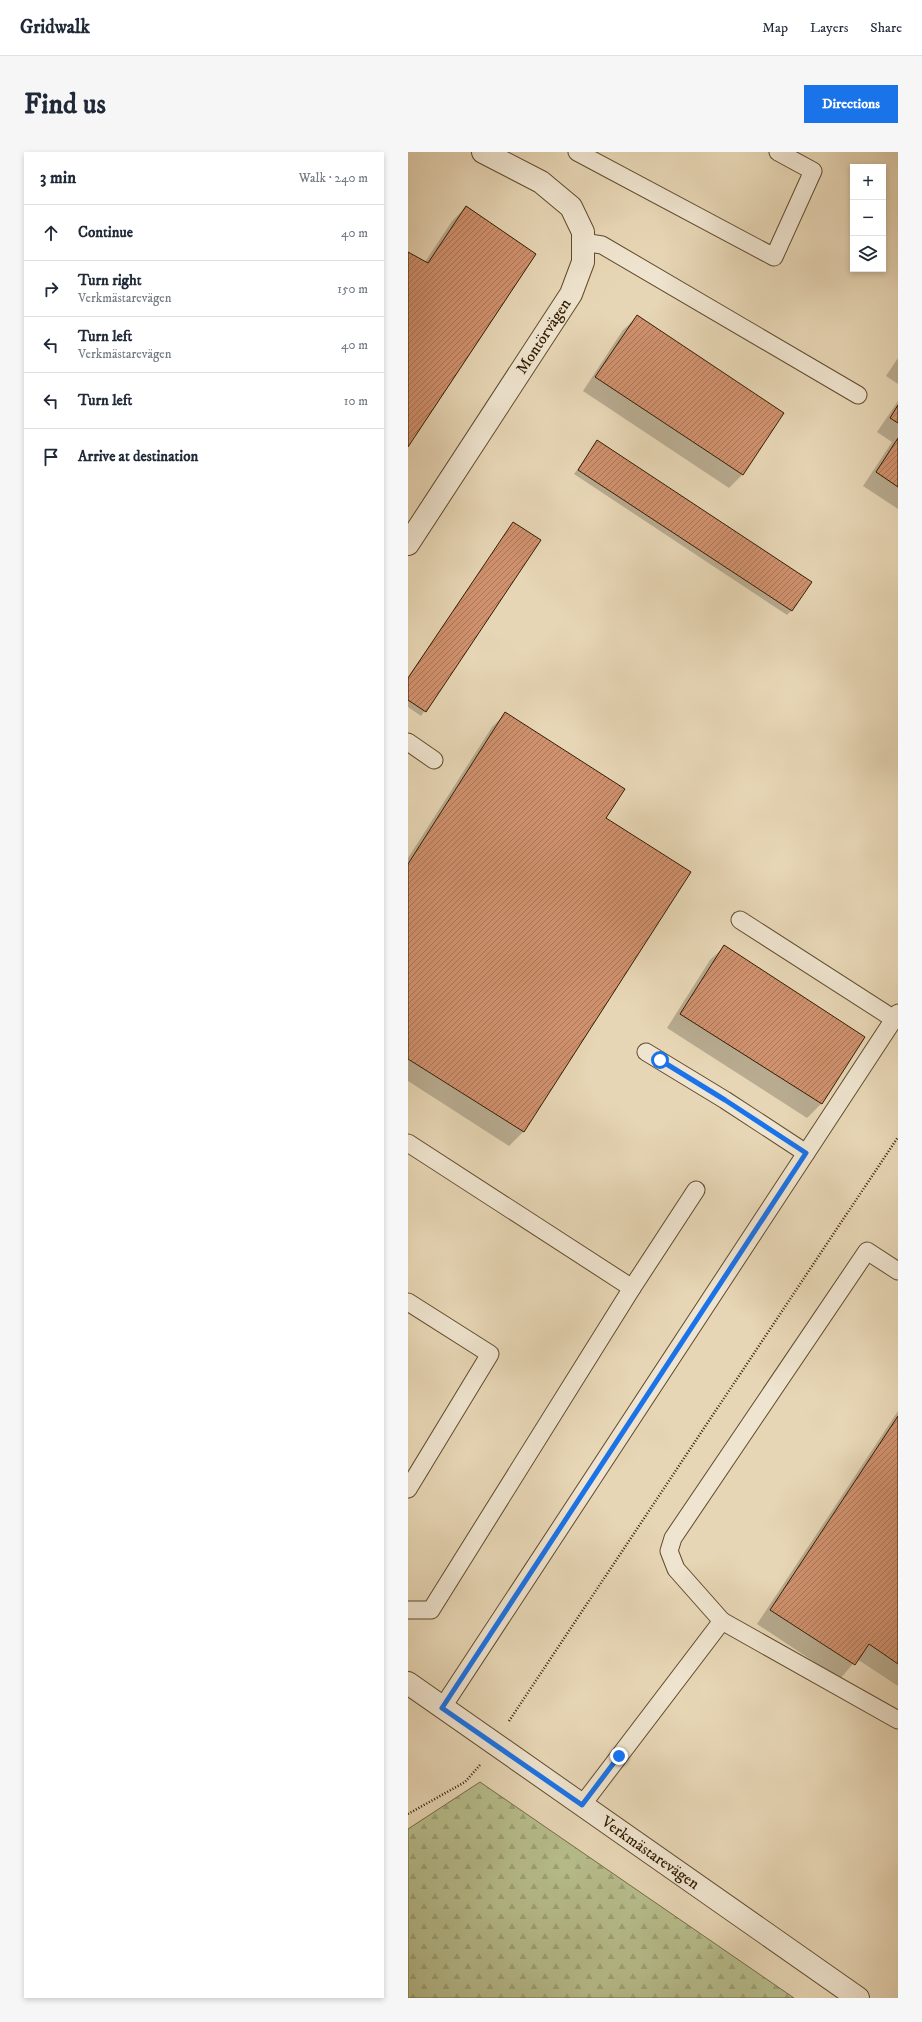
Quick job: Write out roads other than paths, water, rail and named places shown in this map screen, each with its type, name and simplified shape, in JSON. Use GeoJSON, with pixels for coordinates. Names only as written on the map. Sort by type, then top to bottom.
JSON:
{"type":"FeatureCollection","features":[{"type":"Feature","properties":{"kind":"street","name":"Montörvägen"},"geometry":{"type":"LineString","coordinates":[[408,544],[571,294],[583,262],[583,232],[571,207],[541,182],[483,152]]}},
{"type":"Feature","properties":{"kind":"street","name":"Verkmästarevägen"},"geometry":{"type":"LineString","coordinates":[[408,1684],[858,1998]]}},
{"type":"Feature","properties":{"kind":"lane"},"geometry":{"type":"LineString","coordinates":[[577,152],[774,257],[813,171],[778,152]]}},
{"type":"Feature","properties":{"kind":"lane"},"geometry":{"type":"LineString","coordinates":[[583,242],[602,245],[858,395]]}},
{"type":"Feature","properties":{"kind":"lane"},"geometry":{"type":"LineString","coordinates":[[408,742],[434,760]]}},
{"type":"Feature","properties":{"kind":"lane"},"geometry":{"type":"LineString","coordinates":[[442,1708],[896,1016],[740,920]]}},
{"type":"Feature","properties":{"kind":"lane"},"geometry":{"type":"LineString","coordinates":[[646,1052],[725,1100],[806,1153]]}},
{"type":"Feature","properties":{"kind":"lane"},"geometry":{"type":"LineString","coordinates":[[408,1143],[632,1288]]}},
{"type":"Feature","properties":{"kind":"lane"},"geometry":{"type":"LineString","coordinates":[[408,1610],[431,1610],[632,1288],[696,1190]]}},
{"type":"Feature","properties":{"kind":"lane"},"geometry":{"type":"LineString","coordinates":[[898,1271],[867,1251],[673,1538],[669,1551],[676,1569],[722,1621],[898,1720]]}},
{"type":"Feature","properties":{"kind":"lane"},"geometry":{"type":"LineString","coordinates":[[408,1302],[490,1354],[408,1489]]}},
{"type":"Feature","properties":{"kind":"lane"},"geometry":{"type":"LineString","coordinates":[[582,1805],[722,1621]]}}]}
